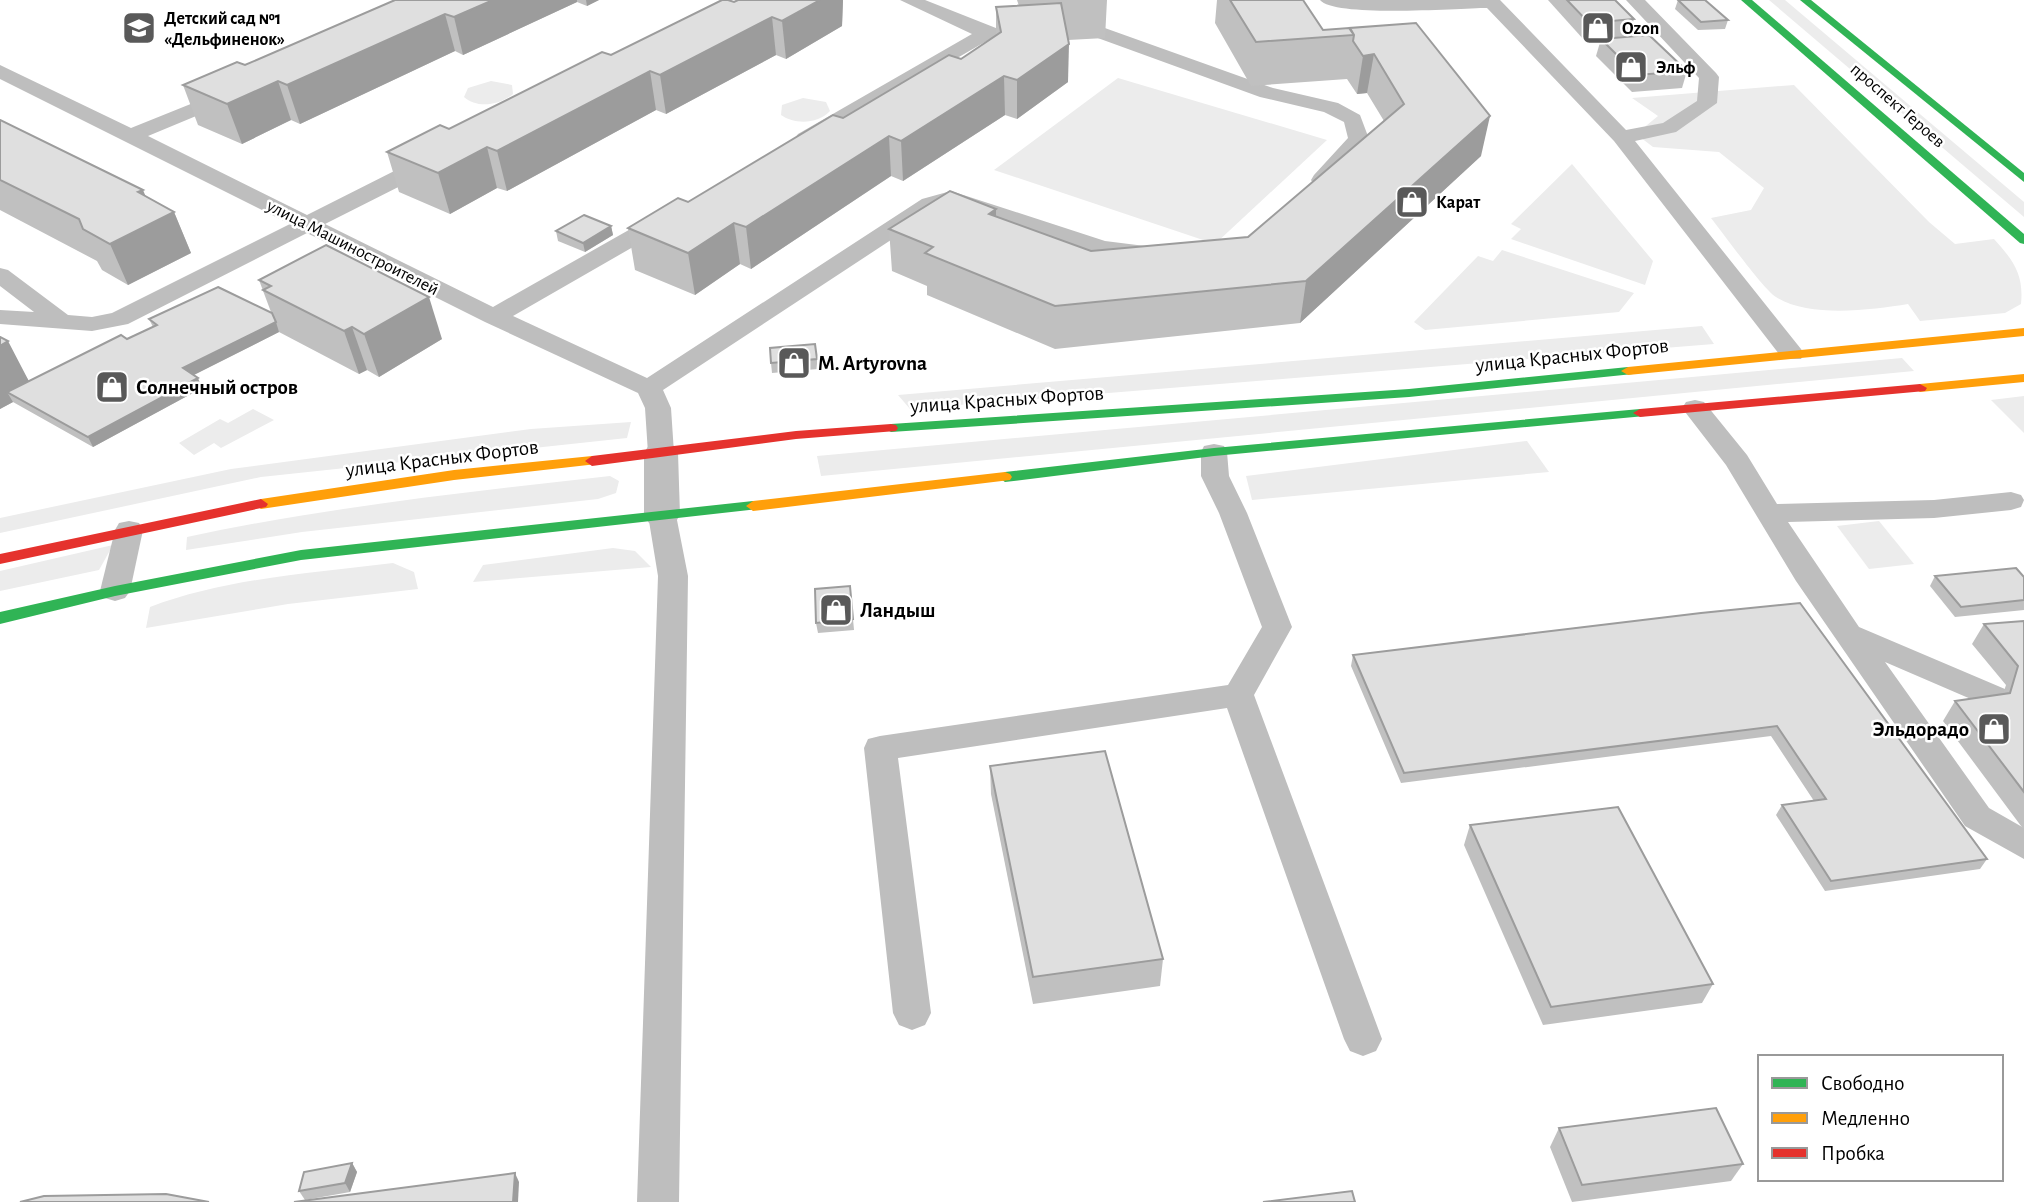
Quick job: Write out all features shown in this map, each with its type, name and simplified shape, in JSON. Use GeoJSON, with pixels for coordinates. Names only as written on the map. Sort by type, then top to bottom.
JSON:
{"type":"FeatureCollection","features":[{"type":"Feature","properties":{"kind":"street","name":"проспект Героев"},"geometry":{"type":"LineString","coordinates":[[1746,0],[2024,240]]}},
{"type":"Feature","properties":{"kind":"street","name":"проспект Героев"},"geometry":{"type":"LineString","coordinates":[[1805,0],[2024,179]]}},
{"type":"Feature","properties":{"kind":"street","name":"улица Красных Фортов"},"geometry":{"type":"LineString","coordinates":[[0,559],[129,530],[304,496],[454,475],[661,453],[796,435],[1409,393],[2024,332]]}},
{"type":"Feature","properties":{"kind":"street"},"geometry":{"type":"LineString","coordinates":[[0,618],[115,591],[301,555],[803,501],[1214,452],[2024,378]]}},
{"type":"Feature","properties":{"kind":"street"},"geometry":{"type":"LineString","coordinates":[[661,453],[662,515]]}},
{"type":"Feature","properties":{"kind":"lane"},"geometry":{"type":"LineString","coordinates":[[909,0],[987,33],[1021,37]]}},
{"type":"Feature","properties":{"kind":"lane"},"geometry":{"type":"LineString","coordinates":[[1329,0],[1358,5],[1491,1],[1620,137],[1792,354]]}},
{"type":"Feature","properties":{"kind":"lane"},"geometry":{"type":"LineString","coordinates":[[1620,137],[1669,128],[1707,103],[1709,77],[1635,0]]}},
{"type":"Feature","properties":{"kind":"lane"},"geometry":{"type":"LineString","coordinates":[[782,151],[987,33]]}},
{"type":"Feature","properties":{"kind":"lane"},"geometry":{"type":"LineString","coordinates":[[1102,33],[1267,93],[1331,107],[1353,119],[1359,139],[1305,195]]}},
{"type":"Feature","properties":{"kind":"lane","name":"улица Машиностроителей"},"geometry":{"type":"LineString","coordinates":[[0,71],[494,317],[649,388]]}},
{"type":"Feature","properties":{"kind":"lane"},"geometry":{"type":"LineString","coordinates":[[131,136],[243,89]]}},
{"type":"Feature","properties":{"kind":"lane"},"geometry":{"type":"LineString","coordinates":[[0,317],[92,324],[119,319],[447,153]]}},
{"type":"Feature","properties":{"kind":"lane"},"geometry":{"type":"LineString","coordinates":[[661,453],[658,408],[649,388],[930,204],[951,198],[1102,248],[1172,254]]}},
{"type":"Feature","properties":{"kind":"lane"},"geometry":{"type":"LineString","coordinates":[[494,317],[686,207]]}},
{"type":"Feature","properties":{"kind":"lane"},"geometry":{"type":"LineString","coordinates":[[0,275],[64,323]]}},
{"type":"Feature","properties":{"kind":"lane"},"geometry":{"type":"LineString","coordinates":[[1695,408],[1737,461],[1806,574],[1977,817],[2024,845]]}},
{"type":"Feature","properties":{"kind":"lane"},"geometry":{"type":"LineString","coordinates":[[1214,452],[1215,476],[1233,513],[1277,627],[1238,695],[1363,1039]]}},
{"type":"Feature","properties":{"kind":"lane"},"geometry":{"type":"LineString","coordinates":[[1769,513],[1934,509],[2011,501]]}},
{"type":"Feature","properties":{"kind":"lane"},"geometry":{"type":"LineString","coordinates":[[658,1202],[673,576],[662,515]]}},
{"type":"Feature","properties":{"kind":"lane"},"geometry":{"type":"LineString","coordinates":[[115,591],[129,530]]}},
{"type":"Feature","properties":{"kind":"lane"},"geometry":{"type":"LineString","coordinates":[[1851,635],[2001,700]]}},
{"type":"Feature","properties":{"kind":"lane"},"geometry":{"type":"LineString","coordinates":[[912,1013],[880,748],[1238,695]]}},
{"type":"Feature","properties":{"kind":"shaded area"},"geometry":{"type":"Polygon","coordinates":[[[1769,0],[1785,0],[2024,202],[2024,217],[1769,0]]]}},
{"type":"Feature","properties":{"kind":"shaded area"},"geometry":{"type":"Polygon","coordinates":[[[1118,78],[1327,140],[1215,244],[994,170],[1118,78]]]}},
{"type":"Feature","properties":{"kind":"shaded area"},"geometry":{"type":"Polygon","coordinates":[[[491,81],[512,85],[513,94],[502,101],[489,104],[475,103],[464,97],[468,88],[491,81]]]}},
{"type":"Feature","properties":{"kind":"shaded area"},"geometry":{"type":"Polygon","coordinates":[[[1794,85],[1929,222],[1955,244],[1994,239],[2016,268],[2021,284],[2021,304],[2005,313],[1920,321],[1908,304],[1859,310],[1823,310],[1790,304],[1770,292],[1711,218],[1751,210],[1764,188],[1719,152],[1653,147],[1636,134],[1658,116],[1632,98],[1794,85]]]}},
{"type":"Feature","properties":{"kind":"shaded area"},"geometry":{"type":"Polygon","coordinates":[[[803,98],[826,102],[830,111],[819,119],[806,122],[781,115],[782,105],[803,98]]]}},
{"type":"Feature","properties":{"kind":"shaded area"},"geometry":{"type":"Polygon","coordinates":[[[1572,164],[1653,261],[1645,285],[1511,239],[1521,229],[1511,224],[1572,164]]]}},
{"type":"Feature","properties":{"kind":"shaded area"},"geometry":{"type":"Polygon","coordinates":[[[1502,250],[1634,293],[1619,312],[1425,330],[1414,322],[1478,256],[1493,261],[1502,250]]]}},
{"type":"Feature","properties":{"kind":"shaded area"},"geometry":{"type":"Polygon","coordinates":[[[1702,326],[1714,344],[910,409],[898,395],[1702,326]]]}},
{"type":"Feature","properties":{"kind":"shaded area"},"geometry":{"type":"Polygon","coordinates":[[[1902,358],[1914,371],[821,476],[817,456],[1902,358]]]}},
{"type":"Feature","properties":{"kind":"shaded area"},"geometry":{"type":"Polygon","coordinates":[[[2024,396],[2024,433],[1991,400],[2024,396]]]}},
{"type":"Feature","properties":{"kind":"shaded area"},"geometry":{"type":"Polygon","coordinates":[[[253,409],[274,420],[221,448],[214,443],[194,455],[179,443],[220,419],[228,423],[253,409]]]}},
{"type":"Feature","properties":{"kind":"shaded area"},"geometry":{"type":"Polygon","coordinates":[[[631,422],[627,438],[261,477],[0,533],[0,518],[231,469],[531,429],[631,422]]]}},
{"type":"Feature","properties":{"kind":"shaded area"},"geometry":{"type":"Polygon","coordinates":[[[1527,441],[1549,472],[1252,500],[1246,476],[1527,441]]]}},
{"type":"Feature","properties":{"kind":"shaded area"},"geometry":{"type":"Polygon","coordinates":[[[610,476],[619,481],[616,493],[598,499],[302,532],[186,550],[187,537],[240,526],[398,501],[610,476]]]}},
{"type":"Feature","properties":{"kind":"shaded area"},"geometry":{"type":"Polygon","coordinates":[[[1879,521],[1914,564],[1869,569],[1837,526],[1879,521]]]}},
{"type":"Feature","properties":{"kind":"shaded area"},"geometry":{"type":"Polygon","coordinates":[[[113,545],[99,570],[0,591],[0,571],[113,545]]]}},
{"type":"Feature","properties":{"kind":"shaded area"},"geometry":{"type":"Polygon","coordinates":[[[613,548],[635,551],[651,567],[473,582],[483,565],[613,548]]]}},
{"type":"Feature","properties":{"kind":"shaded area"},"geometry":{"type":"Polygon","coordinates":[[[393,563],[414,572],[418,589],[288,604],[146,628],[150,607],[209,589],[270,578],[393,563]]]}},
{"type":"Feature","properties":{"kind":"building"},"geometry":{"type":"Polygon","coordinates":[[[395,0],[493,0],[454,17],[445,14],[287,85],[278,81],[227,104],[183,85],[237,62],[245,65],[395,0]]]}},
{"type":"Feature","properties":{"kind":"building"},"geometry":{"type":"Polygon","coordinates":[[[722,0],[820,0],[782,21],[772,17],[660,75],[650,71],[497,151],[487,147],[438,173],[387,152],[440,125],[449,129],[602,52],[611,55],[722,0]]]}},
{"type":"Feature","properties":{"kind":"building"},"geometry":{"type":"Polygon","coordinates":[[[1230,0],[1303,0],[1323,30],[1349,28],[1354,35],[1256,42],[1230,0]]]}},
{"type":"Feature","properties":{"kind":"building"},"geometry":{"type":"Polygon","coordinates":[[[1567,0],[1615,0],[1634,19],[1589,23],[1567,0]]]}},
{"type":"Feature","properties":{"kind":"building"},"geometry":{"type":"Polygon","coordinates":[[[1678,0],[1705,0],[1728,20],[1701,22],[1678,0]]]}},
{"type":"Feature","properties":{"kind":"building"},"geometry":{"type":"Polygon","coordinates":[[[1061,3],[1069,44],[1017,80],[1004,76],[901,141],[889,136],[746,227],[734,223],[688,253],[628,228],[678,198],[688,202],[833,115],[843,118],[949,55],[961,59],[1001,32],[996,7],[1061,3]]]}},
{"type":"Feature","properties":{"kind":"building"},"geometry":{"type":"Polygon","coordinates":[[[1416,23],[1490,116],[1306,281],[1055,306],[925,253],[933,247],[889,229],[950,191],[996,209],[989,214],[1091,251],[1248,237],[1404,104],[1374,54],[1363,56],[1353,41],[1354,35],[1350,28],[1416,23]]]}},
{"type":"Feature","properties":{"kind":"building"},"geometry":{"type":"Polygon","coordinates":[[[1649,35],[1687,71],[1637,75],[1601,39],[1649,35]]]}},
{"type":"Feature","properties":{"kind":"building"},"geometry":{"type":"Polygon","coordinates":[[[0,120],[143,190],[138,192],[174,212],[110,244],[83,229],[79,219],[0,180],[0,120]]]}},
{"type":"Feature","properties":{"kind":"building"},"geometry":{"type":"Polygon","coordinates":[[[584,215],[611,226],[583,243],[556,231],[584,215]]]}},
{"type":"Feature","properties":{"kind":"building"},"geometry":{"type":"Polygon","coordinates":[[[326,245],[429,297],[364,334],[352,327],[344,331],[263,290],[271,286],[259,280],[326,245]]]}},
{"type":"Feature","properties":{"kind":"building"},"geometry":{"type":"Polygon","coordinates":[[[218,287],[272,313],[276,322],[183,368],[198,378],[88,437],[7,392],[121,335],[127,339],[157,325],[149,319],[218,287]]]}},
{"type":"Feature","properties":{"kind":"building"},"geometry":{"type":"Polygon","coordinates":[[[0,337],[8,341],[0,346],[0,337]]]}},
{"type":"Feature","properties":{"kind":"building"},"geometry":{"type":"Polygon","coordinates":[[[815,344],[817,359],[771,363],[770,348],[815,344]]]}},
{"type":"Feature","properties":{"kind":"building"},"geometry":{"type":"Polygon","coordinates":[[[2016,568],[2024,577],[2024,600],[1961,607],[1935,576],[2016,568]]]}},
{"type":"Feature","properties":{"kind":"building"},"geometry":{"type":"Polygon","coordinates":[[[850,586],[853,619],[816,623],[815,589],[850,586]]]}},
{"type":"Feature","properties":{"kind":"building"},"geometry":{"type":"Polygon","coordinates":[[[1800,603],[1987,859],[1831,881],[1782,805],[1826,799],[1777,726],[1404,773],[1353,655],[1701,613],[1800,603]]]}},
{"type":"Feature","properties":{"kind":"building"},"geometry":{"type":"Polygon","coordinates":[[[2024,621],[2024,792],[1955,701],[2010,693],[2018,666],[1984,624],[2024,621]]]}},
{"type":"Feature","properties":{"kind":"building"},"geometry":{"type":"Polygon","coordinates":[[[1105,751],[1163,959],[1033,977],[990,766],[1105,751]]]}},
{"type":"Feature","properties":{"kind":"building"},"geometry":{"type":"Polygon","coordinates":[[[1618,807],[1713,984],[1551,1007],[1470,825],[1618,807]]]}},
{"type":"Feature","properties":{"kind":"building"},"geometry":{"type":"Polygon","coordinates":[[[1716,1108],[1743,1164],[1582,1185],[1559,1128],[1716,1108]]]}},
{"type":"Feature","properties":{"kind":"building"},"geometry":{"type":"Polygon","coordinates":[[[352,1163],[345,1183],[299,1191],[304,1172],[352,1163]]]}},
{"type":"Feature","properties":{"kind":"building"},"geometry":{"type":"Polygon","coordinates":[[[515,1173],[513,1202],[294,1202],[515,1173]]]}},
{"type":"Feature","properties":{"kind":"building"},"geometry":{"type":"Polygon","coordinates":[[[1352,1191],[1355,1202],[1263,1202],[1352,1191]]]}},
{"type":"Feature","properties":{"kind":"building"},"geometry":{"type":"Polygon","coordinates":[[[166,1194],[209,1202],[20,1202],[44,1196],[166,1194]]]}},
{"type":"Feature","properties":{"kind":"traffic: fast"},"geometry":{"type":"LineString","coordinates":[[1746,0],[2024,240]]}},
{"type":"Feature","properties":{"kind":"traffic: fast"},"geometry":{"type":"LineString","coordinates":[[1805,0],[2024,179]]}},
{"type":"Feature","properties":{"kind":"traffic: fast"},"geometry":{"type":"LineString","coordinates":[[891,428],[1409,393],[1628,371]]}},
{"type":"Feature","properties":{"kind":"traffic: fast"},"geometry":{"type":"LineString","coordinates":[[1005,477],[1214,452],[1640,413]]}},
{"type":"Feature","properties":{"kind":"traffic: fast"},"geometry":{"type":"LineString","coordinates":[[0,618],[115,591],[301,555],[753,506]]}},
{"type":"Feature","properties":{"kind":"traffic: slow"},"geometry":{"type":"LineString","coordinates":[[1628,371],[2024,332]]}},
{"type":"Feature","properties":{"kind":"traffic: slow"},"geometry":{"type":"LineString","coordinates":[[1920,388],[2024,378]]}},
{"type":"Feature","properties":{"kind":"traffic: slow"},"geometry":{"type":"LineString","coordinates":[[261,504],[454,475],[592,461]]}},
{"type":"Feature","properties":{"kind":"traffic: slow"},"geometry":{"type":"LineString","coordinates":[[753,506],[1005,477]]}},
{"type":"Feature","properties":{"kind":"traffic: jam"},"geometry":{"type":"LineString","coordinates":[[1640,413],[1920,388]]}},
{"type":"Feature","properties":{"kind":"traffic: jam"},"geometry":{"type":"LineString","coordinates":[[592,461],[796,435],[891,428]]}},
{"type":"Feature","properties":{"kind":"traffic: jam"},"geometry":{"type":"LineString","coordinates":[[0,559],[261,504]]}},
{"type":"Feature","properties":{"kind":"place","name":"Детский сад №1 «Дельфиненок»"},"geometry":{"type":"Point","coordinates":[139,28]}},
{"type":"Feature","properties":{"kind":"place","name":"Ozon"},"geometry":{"type":"Point","coordinates":[1598,28]}},
{"type":"Feature","properties":{"kind":"place","name":"Эльф"},"geometry":{"type":"Point","coordinates":[1631,67]}},
{"type":"Feature","properties":{"kind":"place","name":"Карат"},"geometry":{"type":"Point","coordinates":[1412,202]}},
{"type":"Feature","properties":{"kind":"place","name":"M. Artyrovna"},"geometry":{"type":"Point","coordinates":[794,363]}},
{"type":"Feature","properties":{"kind":"place","name":"Солнечный остров"},"geometry":{"type":"Point","coordinates":[112,387]}},
{"type":"Feature","properties":{"kind":"place","name":"Ландыш"},"geometry":{"type":"Point","coordinates":[836,610]}},
{"type":"Feature","properties":{"kind":"place","name":"Эльдорадо"},"geometry":{"type":"Point","coordinates":[1994,729]}}]}
